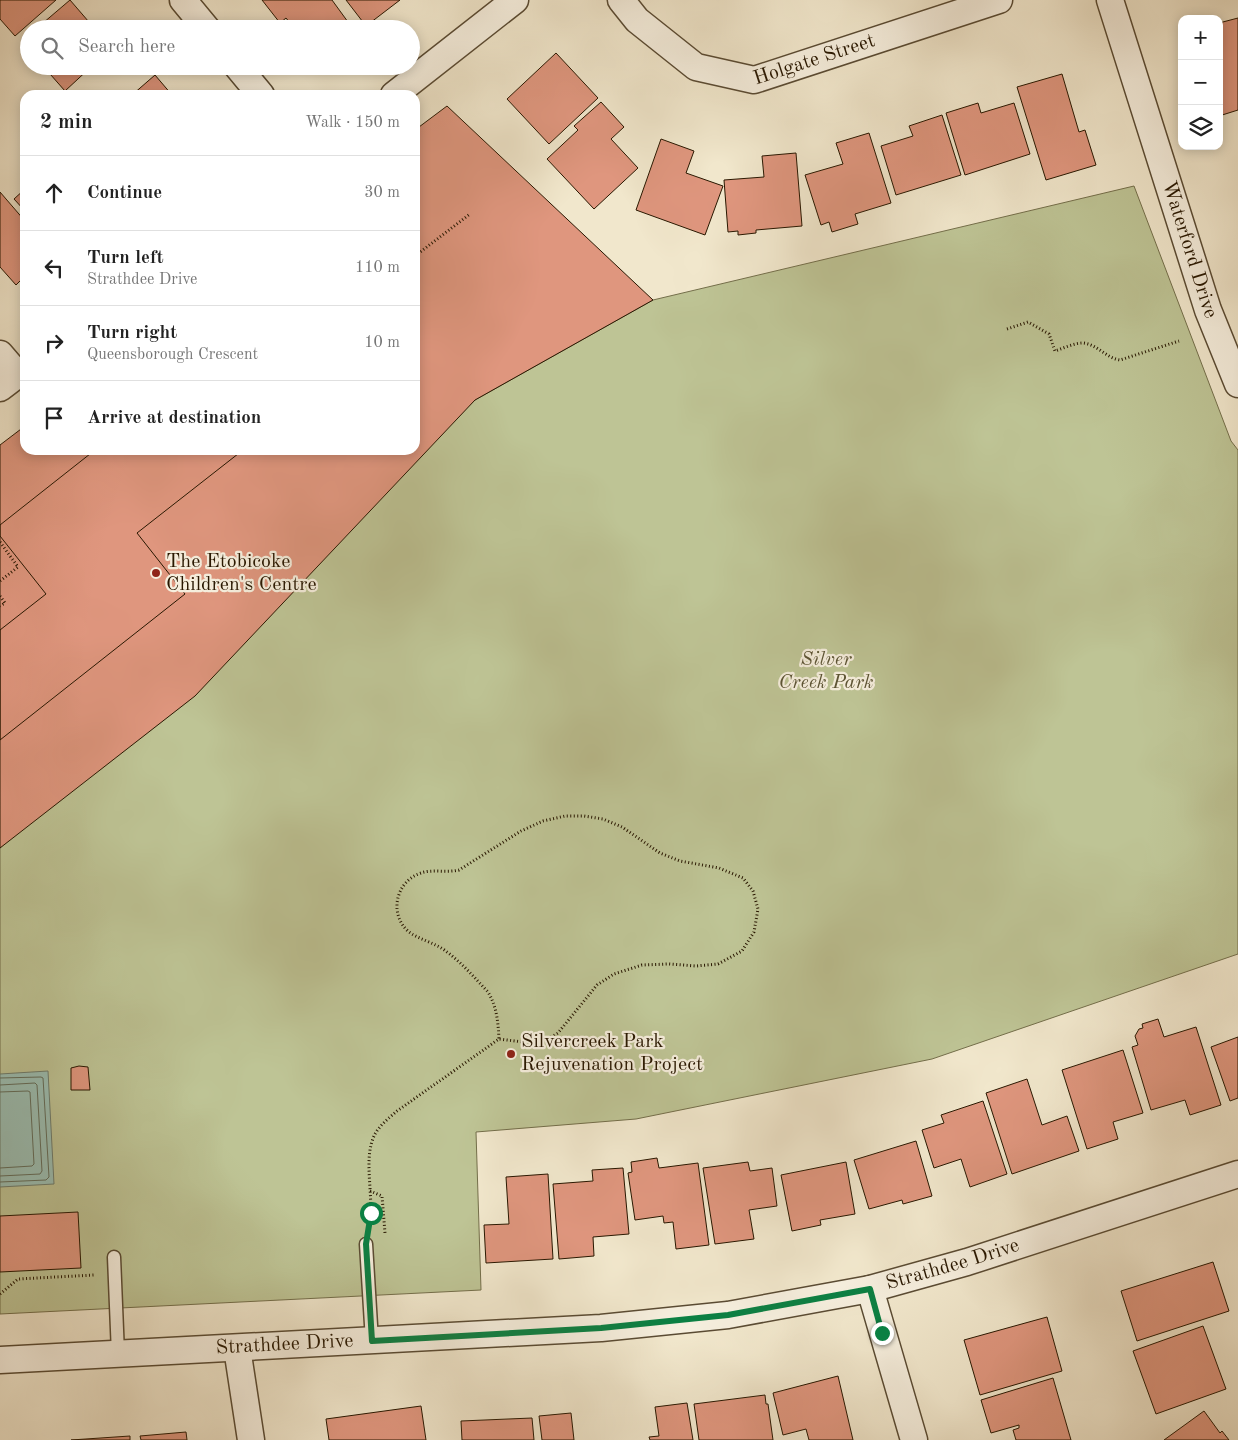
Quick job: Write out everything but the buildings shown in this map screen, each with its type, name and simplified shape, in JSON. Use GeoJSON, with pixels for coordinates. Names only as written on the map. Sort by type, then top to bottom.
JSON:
{"type":"FeatureCollection","features":[{"type":"Feature","properties":{"kind":"street"},"geometry":{"type":"LineString","coordinates":[[183,0],[200,20]]}},
{"type":"Feature","properties":{"kind":"street"},"geometry":{"type":"LineString","coordinates":[[420,75],[516,0]]}},
{"type":"Feature","properties":{"kind":"street","name":"Holgate Street"},"geometry":{"type":"LineString","coordinates":[[621,0],[637,20],[696,67],[754,80],[999,0]]}},
{"type":"Feature","properties":{"kind":"street","name":"Waterford Drive"},"geometry":{"type":"LineString","coordinates":[[1110,0],[1208,310],[1238,384]]}},
{"type":"Feature","properties":{"kind":"street"},"geometry":{"type":"LineString","coordinates":[[245,75],[257,90]]}},
{"type":"Feature","properties":{"kind":"street"},"geometry":{"type":"LineString","coordinates":[[400,90],[420,75]]}},
{"type":"Feature","properties":{"kind":"street"},"geometry":{"type":"LineString","coordinates":[[0,354],[14,377]]}},
{"type":"Feature","properties":{"kind":"street","name":"Strathdee Drive"},"geometry":{"type":"LineString","coordinates":[[0,1360],[601,1328],[728,1315],[870,1289],[966,1262],[1238,1174]]}},
{"type":"Feature","properties":{"kind":"street"},"geometry":{"type":"LineString","coordinates":[[870,1289],[914,1440]]}},
{"type":"Feature","properties":{"kind":"street"},"geometry":{"type":"LineString","coordinates":[[237,1348],[251,1440]]}},
{"type":"Feature","properties":{"kind":"lane"},"geometry":{"type":"LineString","coordinates":[[366,1244],[372,1341]]}},
{"type":"Feature","properties":{"kind":"lane"},"geometry":{"type":"LineString","coordinates":[[114,1258],[118,1354]]}},
{"type":"Feature","properties":{"kind":"path"},"geometry":{"type":"LineString","coordinates":[[420,252],[470,214]]}},
{"type":"Feature","properties":{"kind":"path"},"geometry":{"type":"LineString","coordinates":[[1007,329],[1028,322],[1049,334],[1055,351],[1084,343],[1090,344],[1114,359],[1120,360],[1179,341]]}},
{"type":"Feature","properties":{"kind":"path"},"geometry":{"type":"LineString","coordinates":[[0,542],[18,567],[0,581]]}},
{"type":"Feature","properties":{"kind":"path"},"geometry":{"type":"LineString","coordinates":[[0,596],[5,603],[0,606]]}},
{"type":"Feature","properties":{"kind":"path"},"geometry":{"type":"LineString","coordinates":[[366,1244],[371,1213],[371,1144],[375,1133],[396,1111],[499,1039],[523,1042],[545,1040],[558,1034],[597,985],[614,974],[642,965],[696,966],[718,964],[742,951],[754,932],[758,909],[753,891],[743,878],[720,868],[680,861],[660,853],[622,827],[603,818],[584,816],[565,816],[543,821],[521,831],[459,870],[423,872],[409,878],[401,887],[397,899],[398,912],[403,924],[409,932],[446,951],[488,992],[496,1009],[499,1039]]}},
{"type":"Feature","properties":{"kind":"path"},"geometry":{"type":"LineString","coordinates":[[0,1294],[18,1278],[115,1274]]}},
{"type":"Feature","properties":{"kind":"green space","name":"Silver Creek Park"},"geometry":{"type":"Polygon","coordinates":[[[1134,186],[1231,441],[1238,450],[1238,954],[932,1059],[636,1119],[476,1132],[481,1290],[0,1314],[0,848],[417,455],[420,455],[420,452],[475,400],[653,300],[1134,186]]]}},
{"type":"Feature","properties":{"kind":"water"},"geometry":{"type":"Polygon","coordinates":[[[48,1071],[54,1184],[0,1187],[0,1074],[48,1071]]]}},
{"type":"Feature","properties":{"kind":"place","name":"The Etobicoke Children's Centre"},"geometry":{"type":"Point","coordinates":[156,573]}},
{"type":"Feature","properties":{"kind":"place","name":"Silvercreek Park Rejuvenation Project"},"geometry":{"type":"Point","coordinates":[511,1054]}},
{"type":"Feature","properties":{"kind":"route"},"geometry":{"type":"LineString","coordinates":[[371,1213],[366,1244],[372,1341],[601,1328],[728,1315],[870,1289],[882,1333]]}}]}
